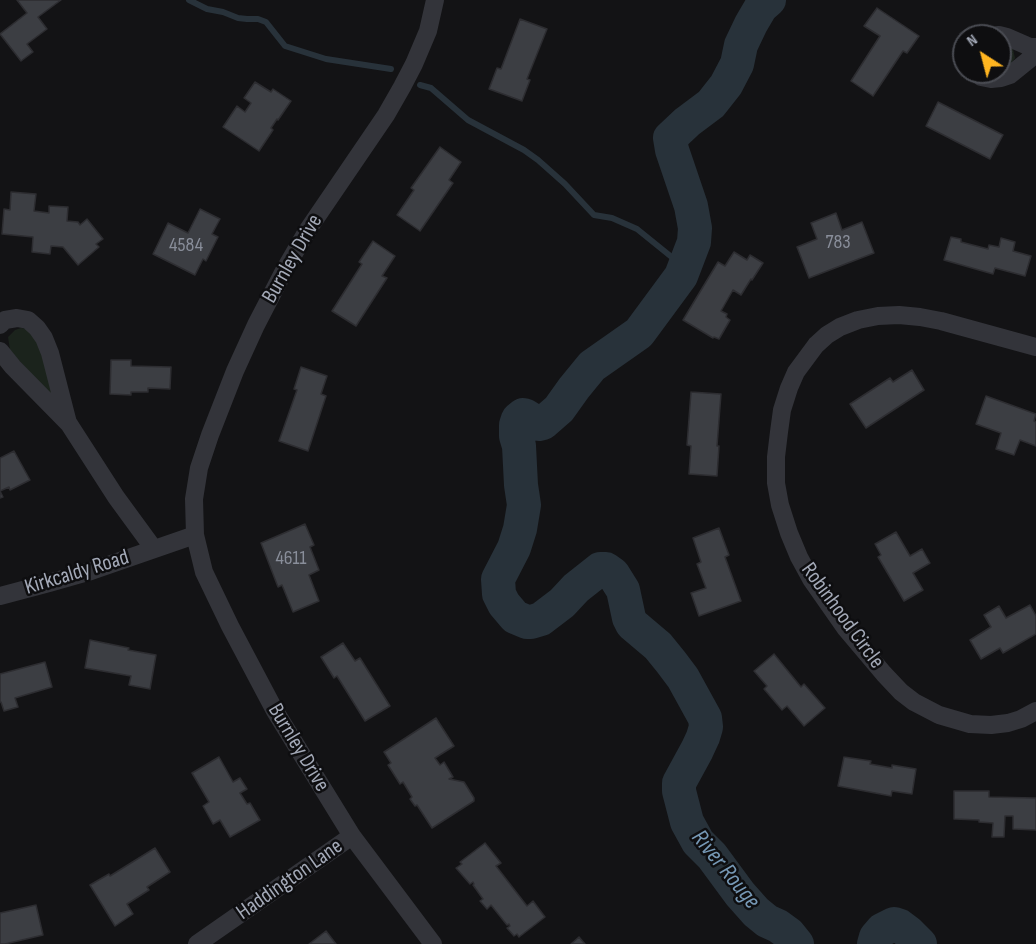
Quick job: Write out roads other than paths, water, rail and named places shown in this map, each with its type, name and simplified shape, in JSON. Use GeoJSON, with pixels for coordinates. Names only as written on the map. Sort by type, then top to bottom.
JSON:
{"type":"FeatureCollection","features":[{"type":"Feature","properties":{"kind":"street","name":"Burnley Drive"},"geometry":{"type":"LineString","coordinates":[[433,944],[352,836],[275,711],[204,572],[195,535],[194,499],[199,468],[210,435],[256,325],[307,231],[386,115],[402,87],[428,31],[435,0]]}},
{"type":"Feature","properties":{"kind":"street"},"geometry":{"type":"LineString","coordinates":[[1012,39],[1030,47],[1036,47]]}},
{"type":"Feature","properties":{"kind":"street"},"geometry":{"type":"LineString","coordinates":[[1012,73],[1036,54]]}},
{"type":"Feature","properties":{"kind":"street","name":"Robinhood Circle"},"geometry":{"type":"LineString","coordinates":[[1036,348],[920,317],[878,316],[840,327],[827,335],[807,357],[796,372],[789,388],[782,410],[776,457],[776,483],[789,533],[811,579],[857,642],[901,692],[914,702],[939,715],[970,724],[1008,723],[1036,711]]}},
{"type":"Feature","properties":{"kind":"street"},"geometry":{"type":"LineString","coordinates":[[0,325],[5,320],[17,318],[28,320],[44,338],[69,424]]}},
{"type":"Feature","properties":{"kind":"street"},"geometry":{"type":"LineString","coordinates":[[0,351],[69,424],[116,497],[154,549],[195,535]]}},
{"type":"Feature","properties":{"kind":"street","name":"Kirkcaldy Road"},"geometry":{"type":"LineString","coordinates":[[0,596],[49,584],[154,549]]}},
{"type":"Feature","properties":{"kind":"street","name":"Haddington Lane"},"geometry":{"type":"LineString","coordinates":[[197,944],[352,836]]}},
{"type":"Feature","properties":{"kind":"waterway"},"geometry":{"type":"LineString","coordinates":[[189,0],[207,9],[238,18],[258,19],[266,22],[285,46],[326,59],[391,69]]}},
{"type":"Feature","properties":{"kind":"waterway","name":"River Rouge"},"geometry":{"type":"LineString","coordinates":[[769,0],[761,7],[751,24],[741,45],[737,64],[726,85],[711,104],[670,138],[691,206],[695,228],[694,242],[681,276],[639,333],[592,366],[559,409],[539,424],[523,415],[518,419],[516,436],[519,446],[524,505],[514,548],[498,579],[499,594],[504,604],[515,617],[531,622],[541,619],[562,603],[576,588],[600,569],[606,569],[613,574],[623,590],[632,624],[658,646],[671,662],[683,678],[705,718],[706,727],[703,737],[679,783],[687,822],[698,842],[712,856],[756,912],[789,934],[797,944]]}},
{"type":"Feature","properties":{"kind":"waterway"},"geometry":{"type":"LineString","coordinates":[[420,85],[431,88],[468,120],[538,160],[594,215],[612,218],[637,229],[684,267]]}},
{"type":"Feature","properties":{"kind":"waterway","name":"River Rouge"},"geometry":{"type":"LineString","coordinates":[[874,944],[882,930],[894,924],[908,932],[920,944]]}}]}
